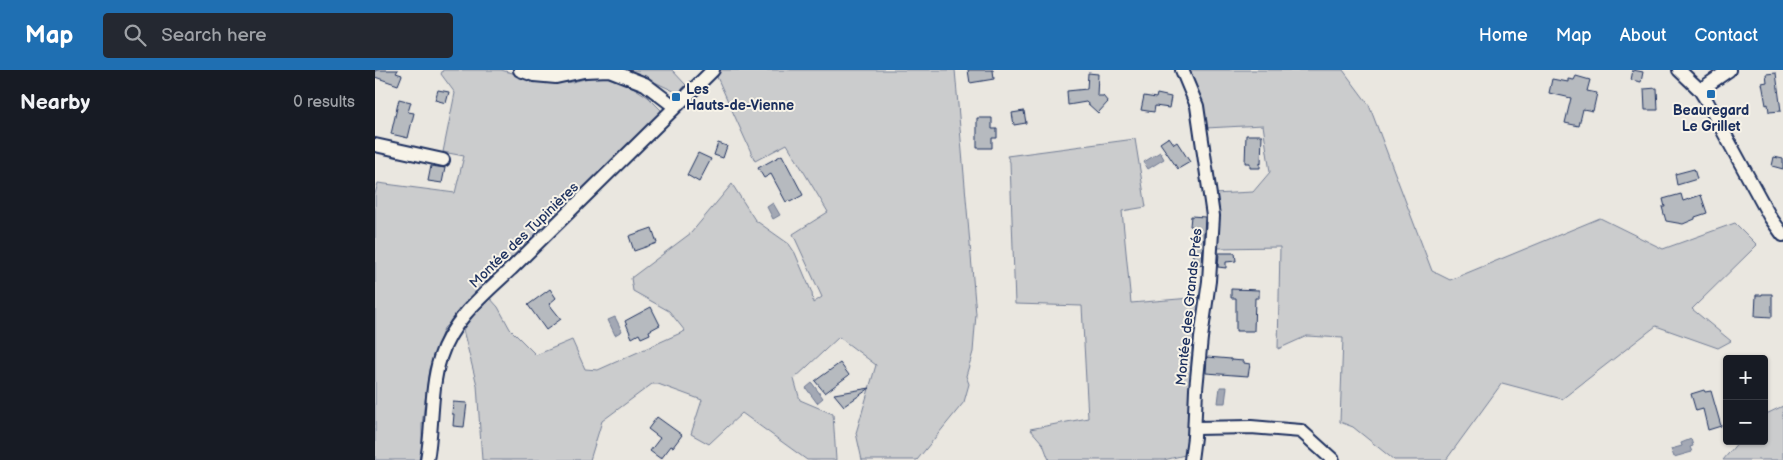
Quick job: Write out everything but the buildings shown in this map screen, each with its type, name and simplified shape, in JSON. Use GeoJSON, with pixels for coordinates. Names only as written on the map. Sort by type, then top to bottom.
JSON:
{"type":"FeatureCollection","features":[{"type":"Feature","properties":{"kind":"street"},"geometry":{"type":"LineString","coordinates":[[520,70],[534,75],[556,77],[584,71],[609,70],[645,84],[675,106]]}},
{"type":"Feature","properties":{"kind":"street","name":"Montée des Tupinières"},"geometry":{"type":"LineString","coordinates":[[427,460],[437,373],[445,346],[459,322],[479,298],[565,217],[713,70]]}},
{"type":"Feature","properties":{"kind":"street","name":"Montée des Grands Prés"},"geometry":{"type":"LineString","coordinates":[[1182,70],[1197,106],[1213,216],[1210,272],[1196,389],[1195,428],[1191,460]]}},
{"type":"Feature","properties":{"kind":"street"},"geometry":{"type":"LineString","coordinates":[[1679,70],[1700,90],[1770,217],[1783,235]]}},
{"type":"Feature","properties":{"kind":"street"},"geometry":{"type":"LineString","coordinates":[[1700,90],[1729,70]]}},
{"type":"Feature","properties":{"kind":"street"},"geometry":{"type":"LineString","coordinates":[[375,145],[443,160]]}},
{"type":"Feature","properties":{"kind":"street"},"geometry":{"type":"LineString","coordinates":[[1195,428],[1251,427],[1301,432],[1333,460]]}},
{"type":"Feature","properties":{"kind":"shaded area"},"geometry":{"type":"Polygon","coordinates":[[[443,70],[501,70],[554,82],[572,82],[598,76],[612,76],[622,80],[648,97],[661,110],[564,210],[476,294],[444,328],[429,369],[419,460],[375,460],[375,194],[378,183],[455,193],[464,156],[443,152],[455,93],[441,74],[443,70]]]}},
{"type":"Feature","properties":{"kind":"shaded area"},"geometry":{"type":"Polygon","coordinates":[[[629,70],[672,70],[686,85],[678,93],[629,70]]]}},
{"type":"Feature","properties":{"kind":"shaded area"},"geometry":{"type":"Polygon","coordinates":[[[721,70],[955,70],[976,314],[973,352],[966,376],[969,384],[964,402],[917,460],[862,460],[856,433],[876,365],[839,337],[794,379],[800,400],[833,414],[836,460],[807,460],[742,413],[709,444],[691,434],[702,400],[658,384],[652,384],[602,421],[590,460],[482,460],[477,385],[463,330],[460,326],[489,297],[498,307],[510,329],[536,355],[572,340],[585,369],[598,370],[685,331],[669,311],[633,291],[631,278],[691,233],[732,184],[755,220],[789,244],[795,253],[812,293],[813,303],[822,297],[793,234],[828,212],[787,144],[755,161],[717,77],[721,70]]]}},
{"type":"Feature","properties":{"kind":"shaded area"},"geometry":{"type":"Polygon","coordinates":[[[1187,70],[1343,70],[1369,105],[1432,271],[1450,280],[1600,218],[1663,249],[1735,223],[1757,245],[1692,309],[1731,341],[1718,348],[1656,326],[1562,399],[1502,383],[1446,460],[1394,460],[1353,427],[1340,422],[1343,338],[1307,336],[1278,349],[1280,247],[1216,248],[1213,194],[1253,192],[1270,172],[1263,125],[1206,128],[1187,70]]]}},
{"type":"Feature","properties":{"kind":"shaded area"},"geometry":{"type":"Polygon","coordinates":[[[1135,139],[1146,207],[1122,211],[1131,303],[1203,297],[1189,454],[1164,460],[1049,460],[1043,444],[1030,429],[1088,418],[1082,306],[1015,304],[1010,162],[1007,156],[1135,139]]]}},
{"type":"Feature","properties":{"kind":"shaded area"},"geometry":{"type":"Polygon","coordinates":[[[1160,152],[1164,159],[1148,169],[1144,162],[1160,152]]]}},
{"type":"Feature","properties":{"kind":"shaded area"},"geometry":{"type":"Polygon","coordinates":[[[773,203],[780,215],[773,219],[767,207],[773,203]]]}},
{"type":"Feature","properties":{"kind":"shaded area"},"geometry":{"type":"Polygon","coordinates":[[[615,317],[622,331],[615,335],[608,320],[615,317]]]}},
{"type":"Feature","properties":{"kind":"shaded area"},"geometry":{"type":"Polygon","coordinates":[[[812,383],[823,398],[817,403],[806,388],[812,383]]]}},
{"type":"Feature","properties":{"kind":"shaded area"},"geometry":{"type":"Polygon","coordinates":[[[1220,387],[1227,387],[1225,403],[1218,403],[1220,387]]]}},
{"type":"Feature","properties":{"kind":"shaded area"},"geometry":{"type":"Polygon","coordinates":[[[1783,406],[1783,460],[1723,460],[1736,445],[1768,445],[1768,413],[1783,406]]]}},
{"type":"Feature","properties":{"kind":"shaded area"},"geometry":{"type":"Polygon","coordinates":[[[1691,439],[1693,446],[1690,447],[1692,452],[1674,457],[1671,449],[1682,446],[1681,443],[1691,439]]]}},
{"type":"Feature","properties":{"kind":"place","name":"Beauregard Le Grillet"},"geometry":{"type":"Point","coordinates":[1711,94]}},
{"type":"Feature","properties":{"kind":"place","name":"Les Hauts-de-Vienne"},"geometry":{"type":"Point","coordinates":[676,97]}}]}
